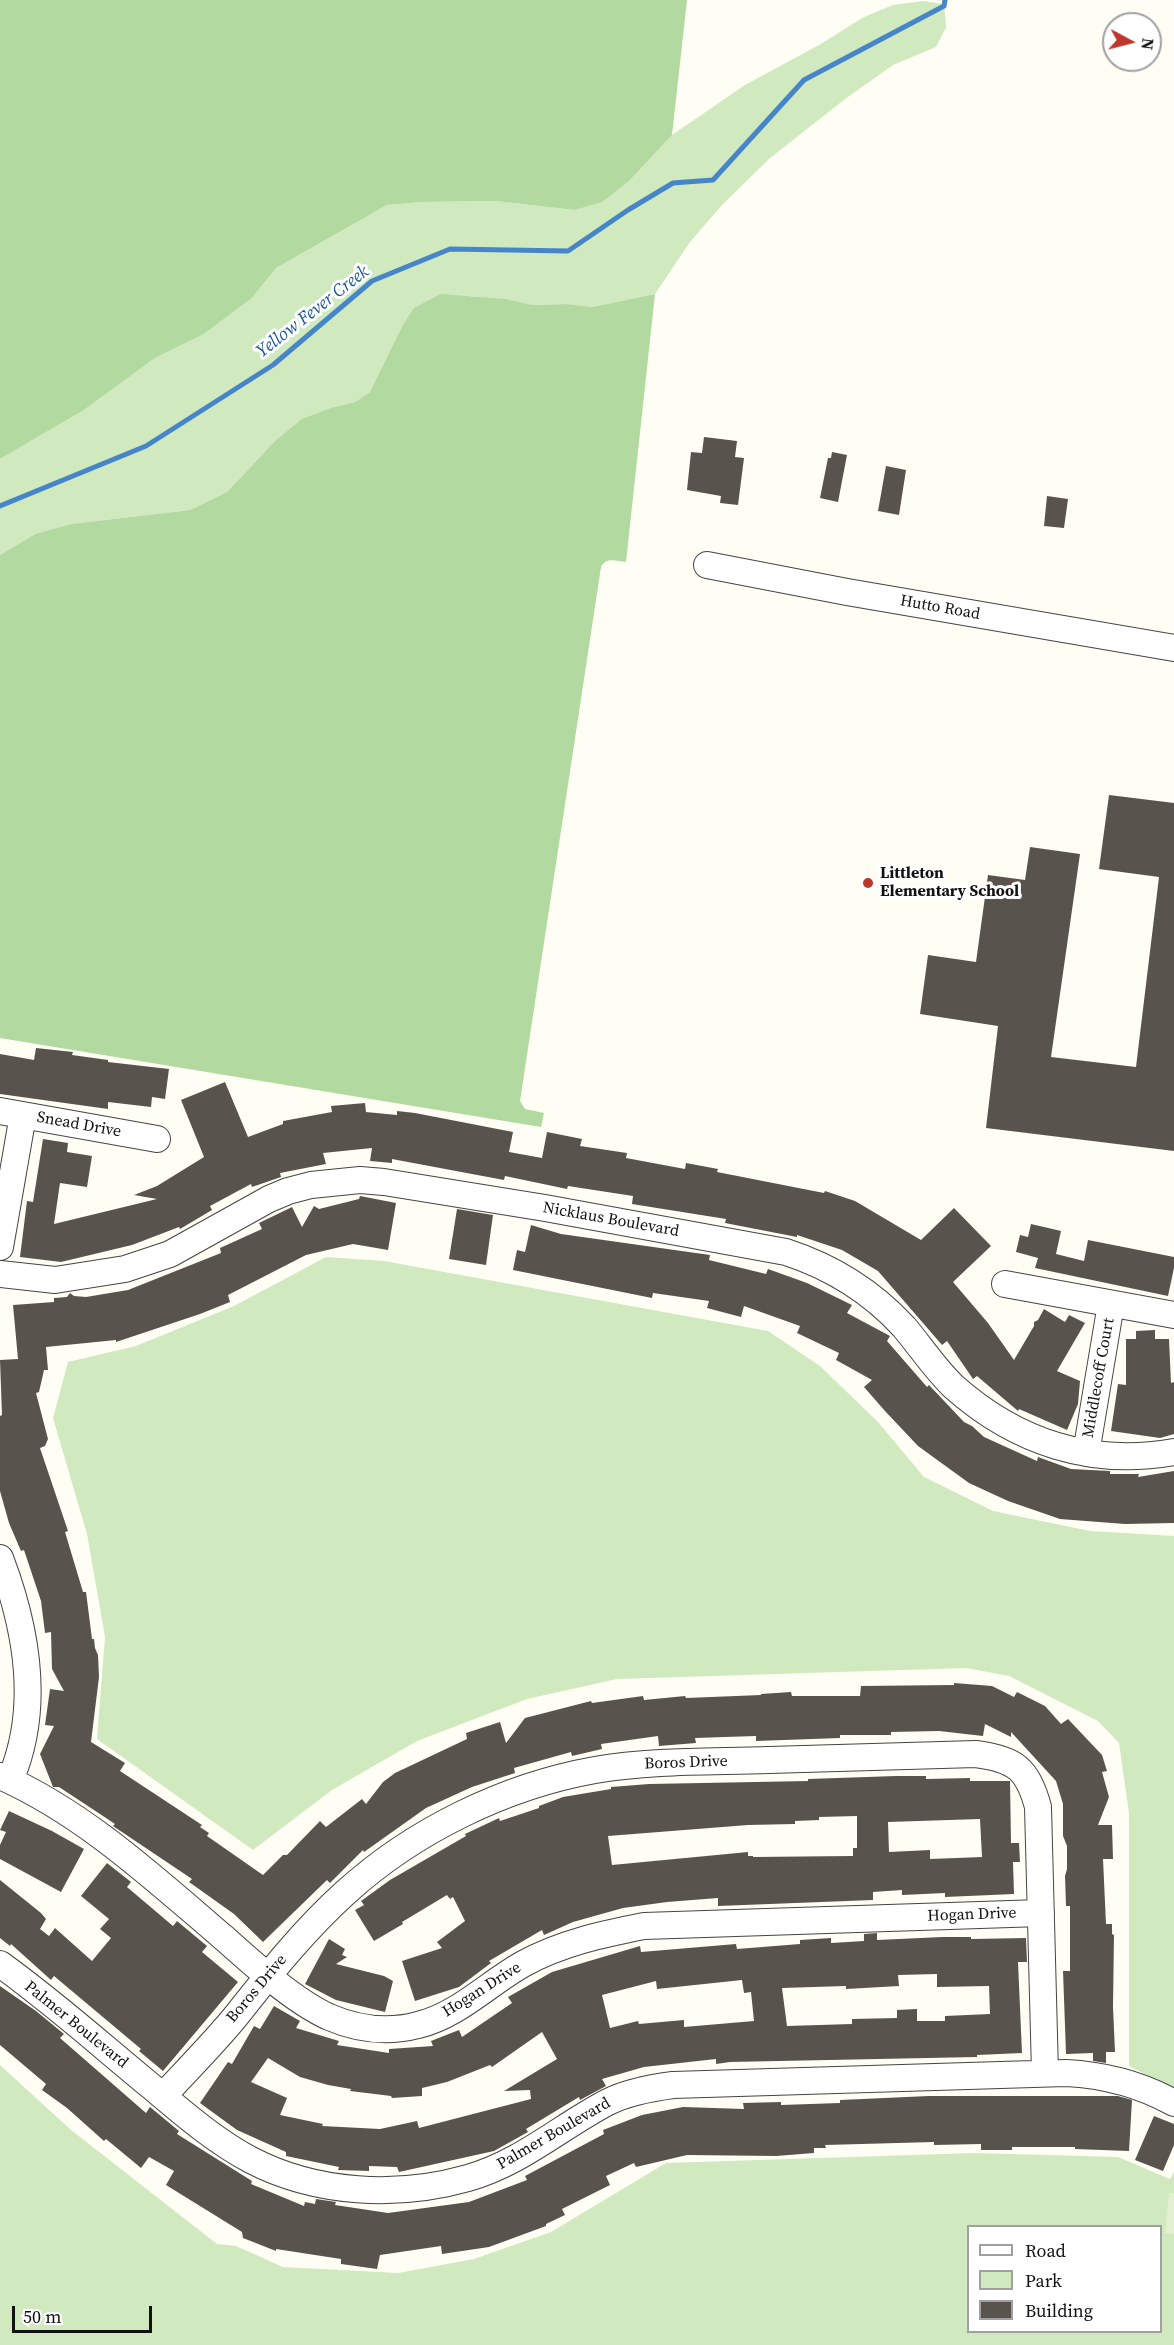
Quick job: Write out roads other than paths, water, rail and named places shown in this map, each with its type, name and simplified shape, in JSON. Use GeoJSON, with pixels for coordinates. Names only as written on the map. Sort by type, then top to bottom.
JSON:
{"type":"FeatureCollection","features":[{"type":"Feature","properties":{"kind":"street","name":"Hutto Road"},"geometry":{"type":"LineString","coordinates":[[707,564],[848,592],[1174,648]]}},
{"type":"Feature","properties":{"kind":"street","name":"Snead Drive"},"geometry":{"type":"LineString","coordinates":[[12,1113],[157,1139]]}},
{"type":"Feature","properties":{"kind":"street"},"geometry":{"type":"LineString","coordinates":[[0,1247],[12,1113]]}},
{"type":"Feature","properties":{"kind":"street","name":"Nicklaus Boulevard"},"geometry":{"type":"LineString","coordinates":[[0,1274],[55,1280],[137,1266],[170,1254],[268,1199],[311,1185],[335,1181],[384,1182],[522,1204],[786,1252],[825,1267],[848,1280],[888,1310],[948,1380],[987,1413],[1026,1436],[1086,1453],[1111,1456],[1174,1452]]}},
{"type":"Feature","properties":{"kind":"street","name":"Middlecoff Court"},"geometry":{"type":"LineString","coordinates":[[1005,1284],[1174,1315]]}},
{"type":"Feature","properties":{"kind":"street","name":"Middlecoff Court"},"geometry":{"type":"LineString","coordinates":[[1086,1453],[1112,1304]]}},
{"type":"Feature","properties":{"kind":"street"},"geometry":{"type":"LineString","coordinates":[[0,1558],[21,1624],[28,1696],[24,1739],[19,1759],[5,1778]]}},
{"type":"Feature","properties":{"kind":"street","name":"Boros Drive"},"geometry":{"type":"LineString","coordinates":[[163,2096],[235,2017],[268,1975],[345,1892],[391,1856],[438,1827],[492,1801],[538,1784],[598,1770],[649,1764],[976,1754],[999,1757],[1018,1766],[1032,1785],[1038,1807],[1045,2073]]}},
{"type":"Feature","properties":{"kind":"street","name":"Hogan Drive"},"geometry":{"type":"LineString","coordinates":[[5,1778],[50,1803],[102,1838],[304,2002],[327,2016],[367,2029],[418,2025],[439,2017],[524,1964],[563,1946],[620,1931],[676,1924],[1041,1913]]}},
{"type":"Feature","properties":{"kind":"street","name":"Palmer Boulevard"},"geometry":{"type":"LineString","coordinates":[[0,1964],[227,2145],[254,2161],[297,2178],[327,2185],[389,2191],[440,2185],[491,2170],[530,2151],[607,2103],[631,2093],[673,2085],[1045,2073],[1104,2077],[1156,2093],[1174,2103]]}},
{"type":"Feature","properties":{"kind":"waterway","name":"Yellow Fever Creek"},"geometry":{"type":"LineString","coordinates":[[0,506],[146,446],[273,365],[372,281],[450,249],[568,251],[673,183],[713,180],[804,80],[944,6],[945,0]]}},
{"type":"Feature","properties":{"kind":"place","name":"Littleton Elementary School"},"geometry":{"type":"Point","coordinates":[868,883]}}]}
